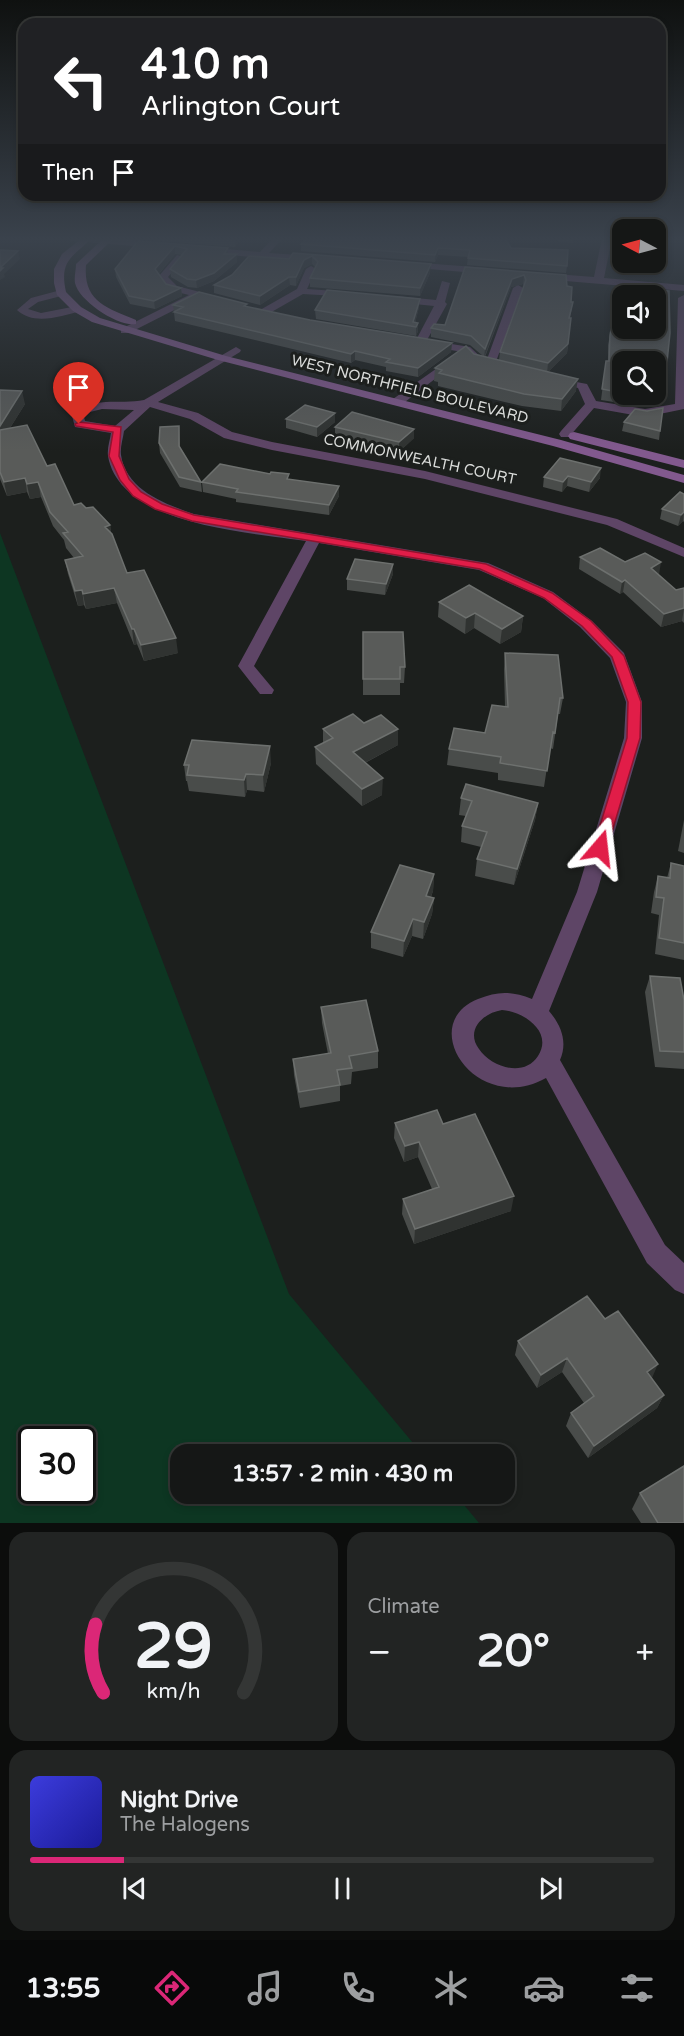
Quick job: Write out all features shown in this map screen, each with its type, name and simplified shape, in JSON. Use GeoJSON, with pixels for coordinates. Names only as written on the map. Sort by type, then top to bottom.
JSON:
{"type":"FeatureCollection","features":[{"type":"Feature","properties":{"kind":"main road","name":"WEST NORTHFIELD BOULEVARD"},"geometry":{"type":"LineString","coordinates":[[77,309],[96,320],[125,331],[409,393],[684,464]]}},
{"type":"Feature","properties":{"kind":"main road","name":"WEST NORTHFIELD BOULEVARD"},"geometry":{"type":"LineString","coordinates":[[106,309],[137,324],[229,354],[684,479]]}},
{"type":"Feature","properties":{"kind":"street"},"geometry":{"type":"LineString","coordinates":[[23,309],[27,314],[41,316],[77,309]]}},
{"type":"Feature","properties":{"kind":"street"},"geometry":{"type":"LineString","coordinates":[[125,331],[167,309]]}},
{"type":"Feature","properties":{"kind":"street"},"geometry":{"type":"LineString","coordinates":[[264,312],[269,309]]}},
{"type":"Feature","properties":{"kind":"street"},"geometry":{"type":"LineString","coordinates":[[440,309],[434,321],[415,341],[466,349],[478,362],[496,366],[512,309]]}},
{"type":"Feature","properties":{"kind":"street"},"geometry":{"type":"LineString","coordinates":[[591,404],[645,413],[681,406],[683,309]]}},
{"type":"Feature","properties":{"kind":"street"},"geometry":{"type":"LineString","coordinates":[[397,402],[466,349]]}},
{"type":"Feature","properties":{"kind":"street"},"geometry":{"type":"LineString","coordinates":[[229,354],[148,403],[118,429],[114,456],[125,480],[137,494],[159,506],[192,518],[483,566],[548,595],[586,624],[618,656],[634,702],[633,738],[587,892],[537,1013]]}},
{"type":"Feature","properties":{"kind":"street"},"geometry":{"type":"LineString","coordinates":[[537,375],[583,386],[591,404]]}},
{"type":"Feature","properties":{"kind":"street"},"geometry":{"type":"LineString","coordinates":[[118,429],[79,424],[78,416],[86,409],[102,405],[129,407],[148,403]]}},
{"type":"Feature","properties":{"kind":"street","name":"COMMONWEALTH COURT"},"geometry":{"type":"LineString","coordinates":[[148,403],[194,416],[228,435],[250,441],[425,475],[612,522],[684,554]]}},
{"type":"Feature","properties":{"kind":"street"},"geometry":{"type":"LineString","coordinates":[[565,434],[591,404]]}},
{"type":"Feature","properties":{"kind":"street"},"geometry":{"type":"LineString","coordinates":[[266,690],[246,666],[315,537]]}},
{"type":"Feature","properties":{"kind":"street"},"geometry":{"type":"LineString","coordinates":[[498,1001],[513,1001],[537,1013],[548,1025],[553,1037],[553,1050],[548,1061],[538,1071],[525,1077],[509,1078],[494,1075],[479,1067],[469,1057],[463,1044],[462,1032],[473,1010],[498,1001]]}},
{"type":"Feature","properties":{"kind":"street"},"geometry":{"type":"LineString","coordinates":[[548,1061],[656,1254],[684,1281]]}},
{"type":"Feature","properties":{"kind":"green space"},"geometry":{"type":"Polygon","coordinates":[[[0,533],[289,1294],[414,1444],[170,1444],[170,1504],[463,1504],[479,1523],[0,1523],[0,533]]]}},
{"type":"Feature","properties":{"kind":"building"},"geometry":{"type":"Polygon","coordinates":[[[179,309],[258,309],[310,320],[452,343],[418,368],[386,362],[390,359],[355,351],[351,354],[174,312],[179,309]]]}},
{"type":"Feature","properties":{"kind":"building"},"geometry":{"type":"Polygon","coordinates":[[[417,309],[413,322],[418,323],[416,327],[315,310],[417,309]]]}},
{"type":"Feature","properties":{"kind":"building"},"geometry":{"type":"Polygon","coordinates":[[[450,309],[500,309],[485,349],[471,336],[431,328],[434,324],[445,325],[450,309]]]}},
{"type":"Feature","properties":{"kind":"building"},"geometry":{"type":"Polygon","coordinates":[[[516,309],[571,309],[568,344],[548,363],[500,352],[516,309]]]}},
{"type":"Feature","properties":{"kind":"building"},"geometry":{"type":"Polygon","coordinates":[[[666,309],[669,309],[670,333],[666,372],[666,351],[612,351],[612,391],[602,389],[606,361],[609,361],[612,325],[612,339],[666,339],[666,309]]]}},
{"type":"Feature","properties":{"kind":"building"},"geometry":{"type":"Polygon","coordinates":[[[466,346],[474,354],[578,379],[562,399],[524,394],[439,373],[442,370],[435,368],[466,346]]]}},
{"type":"Feature","properties":{"kind":"building"},"geometry":{"type":"Polygon","coordinates":[[[0,390],[22,391],[0,426],[0,390]]]}},
{"type":"Feature","properties":{"kind":"building"},"geometry":{"type":"Polygon","coordinates":[[[305,405],[335,413],[317,427],[286,419],[305,405]]]}},
{"type":"Feature","properties":{"kind":"building"},"geometry":{"type":"Polygon","coordinates":[[[663,408],[660,431],[624,422],[635,409],[647,411],[663,408]]]}},
{"type":"Feature","properties":{"kind":"building"},"geometry":{"type":"Polygon","coordinates":[[[352,412],[414,429],[399,442],[335,427],[352,412]]]}},
{"type":"Feature","properties":{"kind":"building"},"geometry":{"type":"Polygon","coordinates":[[[27,425],[47,466],[55,464],[74,505],[81,503],[86,508],[93,507],[110,525],[105,527],[112,534],[127,573],[144,570],[176,638],[141,645],[114,588],[83,594],[82,590],[75,591],[65,560],[83,556],[63,533],[68,532],[50,512],[38,482],[27,484],[25,478],[4,482],[0,472],[0,430],[27,425]]]}},
{"type":"Feature","properties":{"kind":"building"},"geometry":{"type":"Polygon","coordinates":[[[179,426],[179,446],[201,482],[179,477],[159,443],[160,427],[179,426]]]}},
{"type":"Feature","properties":{"kind":"building"},"geometry":{"type":"Polygon","coordinates":[[[560,458],[601,468],[591,482],[568,476],[563,482],[544,477],[560,458]]]}},
{"type":"Feature","properties":{"kind":"building"},"geometry":{"type":"Polygon","coordinates":[[[220,464],[270,474],[271,472],[289,474],[287,479],[339,486],[329,505],[236,492],[238,489],[202,482],[220,464]]]}},
{"type":"Feature","properties":{"kind":"building"},"geometry":{"type":"Polygon","coordinates":[[[680,492],[684,494],[684,512],[681,515],[662,509],[680,492]]]}},
{"type":"Feature","properties":{"kind":"building"},"geometry":{"type":"Polygon","coordinates":[[[600,548],[625,562],[645,553],[661,562],[651,568],[676,590],[684,588],[684,608],[664,614],[625,580],[622,582],[580,557],[600,548]]]}},
{"type":"Feature","properties":{"kind":"building"},"geometry":{"type":"Polygon","coordinates":[[[355,559],[393,564],[386,584],[347,579],[355,559]]]}},
{"type":"Feature","properties":{"kind":"building"},"geometry":{"type":"Polygon","coordinates":[[[469,585],[523,616],[502,629],[475,613],[466,618],[439,602],[469,585]]]}},
{"type":"Feature","properties":{"kind":"building"},"geometry":{"type":"Polygon","coordinates":[[[363,632],[403,632],[405,667],[400,667],[400,679],[363,679],[363,632]]]}},
{"type":"Feature","properties":{"kind":"building"},"geometry":{"type":"Polygon","coordinates":[[[505,653],[558,655],[563,698],[560,698],[547,771],[500,763],[501,757],[449,749],[454,728],[485,733],[492,705],[508,707],[505,653]]]}},
{"type":"Feature","properties":{"kind":"building"},"geometry":{"type":"Polygon","coordinates":[[[353,714],[364,723],[381,715],[398,729],[353,752],[383,778],[362,789],[315,747],[333,738],[323,729],[353,714]]]}},
{"type":"Feature","properties":{"kind":"building"},"geometry":{"type":"Polygon","coordinates":[[[192,740],[270,746],[263,775],[246,774],[244,780],[187,775],[189,765],[184,765],[192,740]]]}},
{"type":"Feature","properties":{"kind":"building"},"geometry":{"type":"Polygon","coordinates":[[[466,784],[538,803],[517,869],[477,859],[487,832],[462,826],[472,801],[461,798],[466,784]]]}},
{"type":"Feature","properties":{"kind":"building"},"geometry":{"type":"Polygon","coordinates":[[[671,863],[684,866],[684,943],[659,938],[664,898],[656,897],[658,876],[670,878],[671,863]]]}},
{"type":"Feature","properties":{"kind":"building"},"geometry":{"type":"Polygon","coordinates":[[[400,865],[434,874],[426,896],[434,898],[424,922],[413,919],[404,941],[371,932],[400,865]]]}},
{"type":"Feature","properties":{"kind":"building"},"geometry":{"type":"Polygon","coordinates":[[[650,976],[680,978],[684,1000],[684,1052],[660,1051],[650,976]]]}},
{"type":"Feature","properties":{"kind":"building"},"geometry":{"type":"Polygon","coordinates":[[[366,1000],[378,1051],[349,1056],[352,1068],[337,1070],[340,1085],[299,1092],[293,1059],[331,1053],[321,1007],[366,1000]]]}},
{"type":"Feature","properties":{"kind":"building"},"geometry":{"type":"Polygon","coordinates":[[[437,1110],[443,1124],[475,1114],[514,1196],[415,1229],[403,1199],[439,1187],[419,1142],[405,1146],[395,1123],[437,1110]]]}},
{"type":"Feature","properties":{"kind":"building"},"geometry":{"type":"Polygon","coordinates":[[[587,1296],[605,1319],[618,1311],[658,1364],[647,1372],[664,1395],[594,1446],[571,1413],[594,1396],[567,1358],[541,1375],[518,1341],[587,1296]]]}},
{"type":"Feature","properties":{"kind":"building"},"geometry":{"type":"Polygon","coordinates":[[[684,1466],[684,1523],[658,1523],[640,1493],[684,1466]]]}},
{"type":"Feature","properties":{"kind":"route"},"geometry":{"type":"LineString","coordinates":[[79,424],[118,429],[114,456],[125,480],[137,494],[159,506],[192,518],[246,525],[483,566],[548,595],[586,624],[618,656],[634,702],[633,738],[600,848]]}}]}
